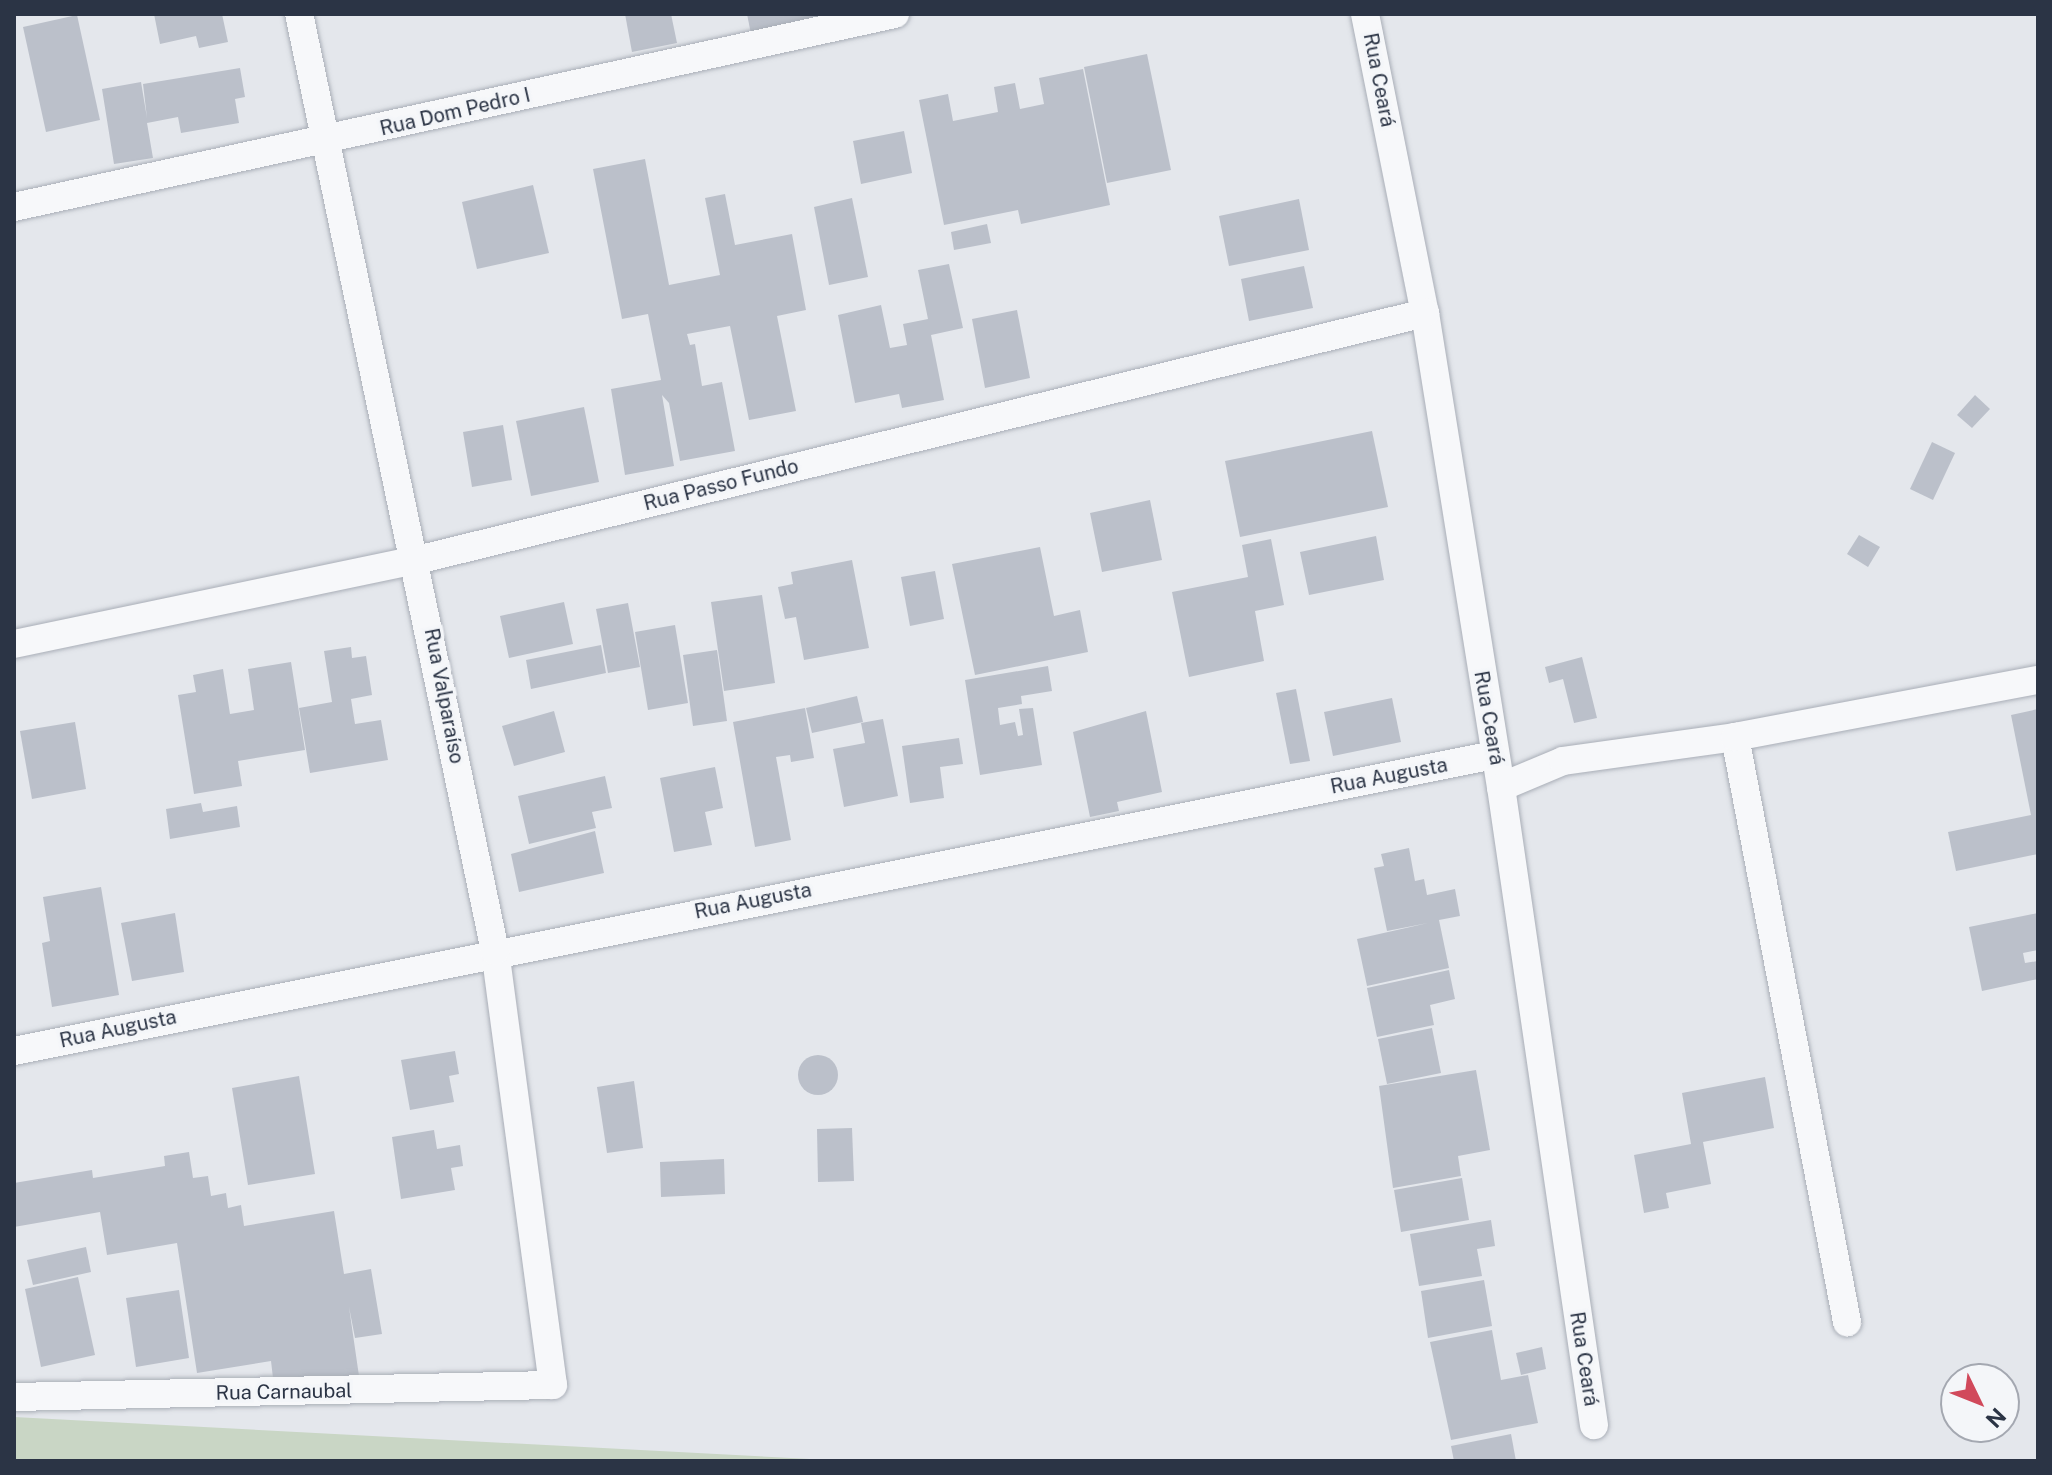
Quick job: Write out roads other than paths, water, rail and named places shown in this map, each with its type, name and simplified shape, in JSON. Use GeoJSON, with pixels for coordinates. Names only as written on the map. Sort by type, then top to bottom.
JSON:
{"type":"FeatureCollection","features":[{"type":"Feature","properties":{"kind":"street","name":"Rua Valparaíso"},"geometry":{"type":"LineString","coordinates":[[299,14],[417,560],[495,951],[553,1385]]}},
{"type":"Feature","properties":{"kind":"street","name":"Rua Dom Pedro I"},"geometry":{"type":"LineString","coordinates":[[14,207],[895,14]]}},
{"type":"Feature","properties":{"kind":"street","name":"Rua Ceará"},"geometry":{"type":"LineString","coordinates":[[1365,14],[1425,313],[1501,787],[1594,1425]]}},
{"type":"Feature","properties":{"kind":"street","name":"Rua Passo Fundo"},"geometry":{"type":"LineString","coordinates":[[14,644],[417,560],[1425,313]]}},
{"type":"Feature","properties":{"kind":"street"},"geometry":{"type":"LineString","coordinates":[[1501,787],[1563,761],[1735,737],[2038,680]]}},
{"type":"Feature","properties":{"kind":"street"},"geometry":{"type":"LineString","coordinates":[[1735,737],[1847,1322]]}},
{"type":"Feature","properties":{"kind":"street","name":"Rua Augusta"},"geometry":{"type":"LineString","coordinates":[[14,1051],[495,951],[1494,755]]}},
{"type":"Feature","properties":{"kind":"street","name":"Rua Carnaubal"},"geometry":{"type":"LineString","coordinates":[[14,1397],[553,1385]]}}]}
